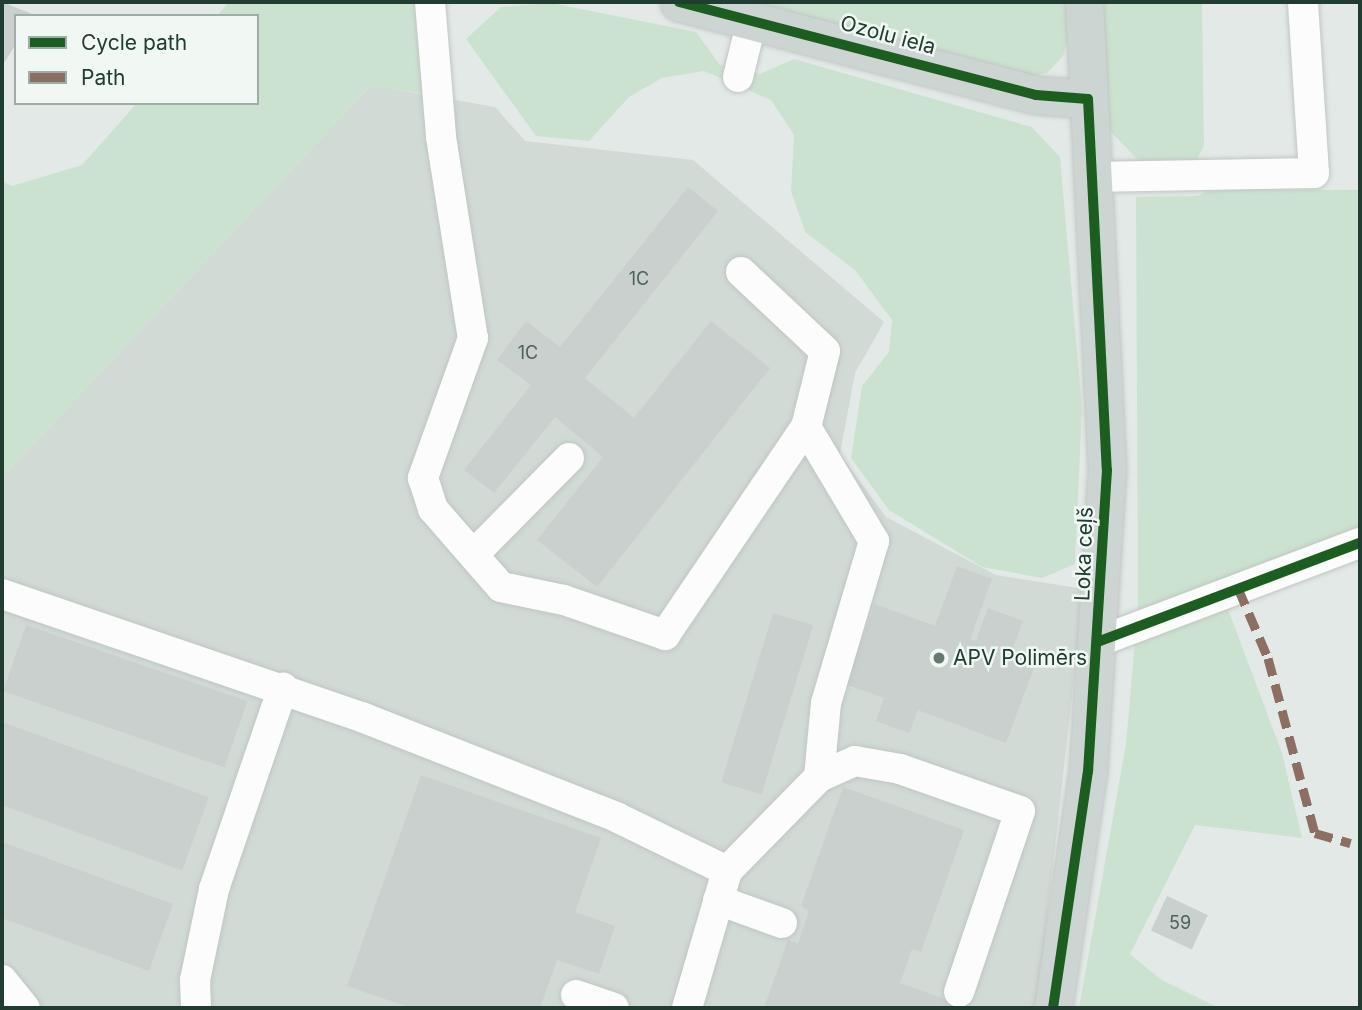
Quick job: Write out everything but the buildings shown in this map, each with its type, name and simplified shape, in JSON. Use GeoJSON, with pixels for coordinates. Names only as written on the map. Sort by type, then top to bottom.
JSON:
{"type":"FeatureCollection","features":[{"type":"Feature","properties":{"kind":"main road","name":"Ozolu iela"},"geometry":{"type":"LineString","coordinates":[[679,2],[1035,95],[1087,99]]}},
{"type":"Feature","properties":{"kind":"main road","name":"Loka ceļš"},"geometry":{"type":"LineString","coordinates":[[1053,1008],[1088,771],[1100,640],[1107,458],[1084,2]]}},
{"type":"Feature","properties":{"kind":"street"},"geometry":{"type":"LineString","coordinates":[[430,2],[441,137],[473,338],[423,478],[433,509],[501,587],[564,600],[665,635],[806,427],[825,351],[741,272]]}},
{"type":"Feature","properties":{"kind":"street"},"geometry":{"type":"LineString","coordinates":[[1092,177],[1314,173],[1303,2]]}},
{"type":"Feature","properties":{"kind":"street"},"geometry":{"type":"LineString","coordinates":[[738,77],[752,20]]}},
{"type":"Feature","properties":{"kind":"street"},"geometry":{"type":"LineString","coordinates":[[806,427],[874,541],[826,703],[819,777]]}},
{"type":"Feature","properties":{"kind":"street"},"geometry":{"type":"LineString","coordinates":[[474,554],[569,458]]}},
{"type":"Feature","properties":{"kind":"street"},"geometry":{"type":"LineString","coordinates":[[1100,640],[1360,543]]}},
{"type":"Feature","properties":{"kind":"street"},"geometry":{"type":"LineString","coordinates":[[2,594],[282,688],[616,817],[727,871]]}},
{"type":"Feature","properties":{"kind":"street"},"geometry":{"type":"LineString","coordinates":[[196,1008],[195,979],[214,889],[282,688]]}},
{"type":"Feature","properties":{"kind":"street"},"geometry":{"type":"LineString","coordinates":[[687,1008],[727,871],[819,777],[855,761],[900,769],[1020,811],[960,992]]}},
{"type":"Feature","properties":{"kind":"street"},"geometry":{"type":"LineString","coordinates":[[718,900],[782,923]]}},
{"type":"Feature","properties":{"kind":"street"},"geometry":{"type":"LineString","coordinates":[[2,981],[25,1008]]}},
{"type":"Feature","properties":{"kind":"street"},"geometry":{"type":"LineString","coordinates":[[576,995],[614,1008]]}},
{"type":"Feature","properties":{"kind":"shaded area"},"geometry":{"type":"Polygon","coordinates":[[[371,85],[495,107],[525,141],[693,160],[884,322],[855,373],[840,454],[886,517],[996,575],[1084,589],[1037,1008],[2,1008],[2,477],[371,85]]]}},
{"type":"Feature","properties":{"kind":"green space"},"geometry":{"type":"Polygon","coordinates":[[[229,2],[419,2],[428,94],[370,86],[2,477],[2,181],[12,186],[82,165],[135,105],[259,105],[259,14],[219,14],[229,2]]]}},
{"type":"Feature","properties":{"kind":"green space"},"geometry":{"type":"Polygon","coordinates":[[[727,2],[1070,2],[1071,28],[1063,56],[1048,72],[1027,79],[727,2]]]}},
{"type":"Feature","properties":{"kind":"green space"},"geometry":{"type":"Polygon","coordinates":[[[1102,2],[1202,2],[1204,146],[1193,166],[1142,164],[1107,128],[1102,2]]]}},
{"type":"Feature","properties":{"kind":"green space"},"geometry":{"type":"Polygon","coordinates":[[[551,3],[696,32],[720,65],[760,74],[794,59],[1032,127],[1060,157],[1082,407],[1075,564],[1042,578],[982,567],[889,510],[851,458],[862,386],[889,352],[892,320],[855,270],[805,232],[791,191],[794,135],[771,100],[704,71],[662,78],[629,97],[589,141],[536,136],[466,39],[501,7],[551,3]]]}},
{"type":"Feature","properties":{"kind":"green space"},"geometry":{"type":"Polygon","coordinates":[[[1211,189],[1360,190],[1360,528],[1219,585],[1282,753],[1302,838],[1195,825],[1130,954],[1160,979],[1219,1008],[1079,1008],[1126,744],[1138,605],[1136,197],[1198,196],[1211,189]]]}},
{"type":"Feature","properties":{"kind":"marked path"},"geometry":{"type":"LineString","coordinates":[[1238,588],[1268,658],[1315,833],[1351,843]]}},
{"type":"Feature","properties":{"kind":"cycle path"},"geometry":{"type":"LineString","coordinates":[[679,2],[1036,95],[1088,99],[1107,470],[1088,771],[1053,1008]]}},
{"type":"Feature","properties":{"kind":"cycle path"},"geometry":{"type":"LineString","coordinates":[[1100,641],[1360,543]]}},
{"type":"Feature","properties":{"kind":"place","name":"APV Polimērs"},"geometry":{"type":"Point","coordinates":[939,658]}}]}
